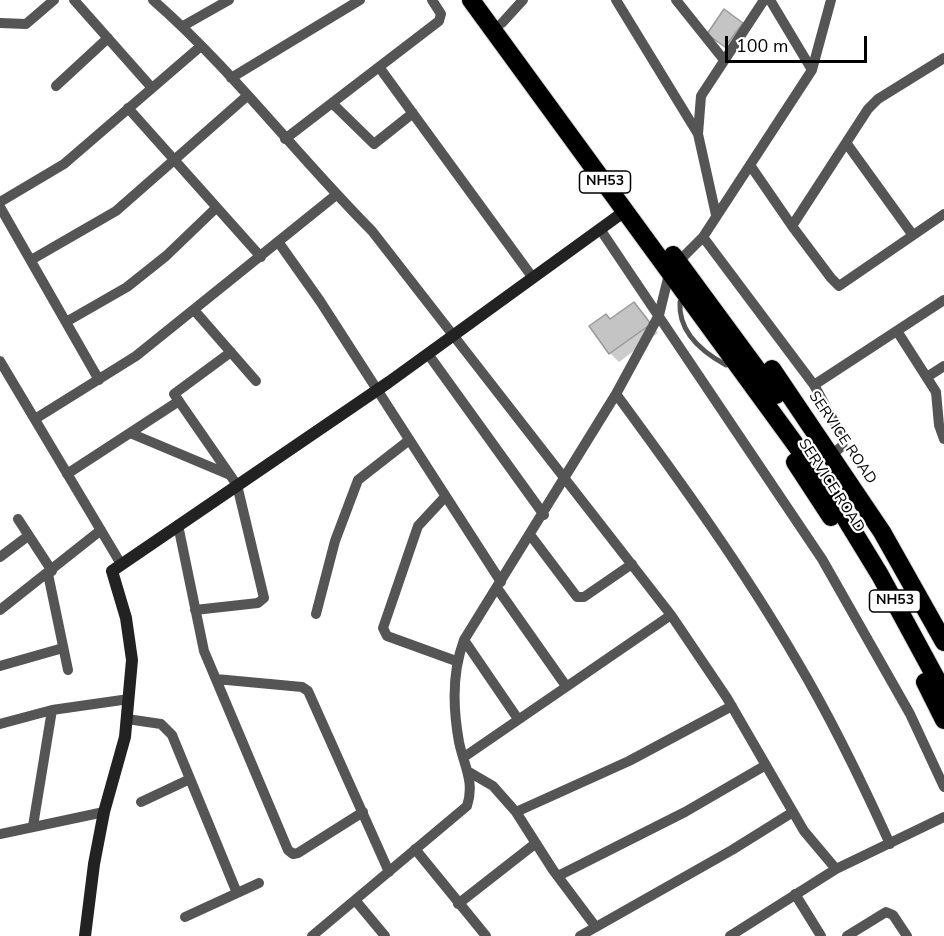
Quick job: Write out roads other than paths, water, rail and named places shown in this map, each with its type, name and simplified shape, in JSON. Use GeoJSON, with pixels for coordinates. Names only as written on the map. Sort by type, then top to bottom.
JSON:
{"type":"FeatureCollection","features":[{"type":"Feature","properties":{"kind":"highway","name":"NH53"},"geometry":{"type":"LineString","coordinates":[[471,0],[625,210],[748,355],[855,511],[944,670]]}},
{"type":"Feature","properties":{"kind":"highway","name":"NH53"},"geometry":{"type":"LineString","coordinates":[[485,0],[678,272],[825,485],[880,575],[944,693]]}},
{"type":"Feature","properties":{"kind":"highway","name":"SERVICE ROAD"},"geometry":{"type":"LineString","coordinates":[[944,642],[882,532],[832,455],[708,282],[678,272],[680,302],[757,405],[833,520],[900,634],[944,720]]}},
{"type":"Feature","properties":{"kind":"main road"},"geometry":{"type":"LineString","coordinates":[[85,936],[94,864],[104,812],[125,737],[132,660],[126,618],[112,571],[178,525],[234,480],[376,391],[625,210]]}},
{"type":"Feature","properties":{"kind":"street"},"geometry":{"type":"LineString","coordinates":[[0,23],[26,24],[54,0]]}},
{"type":"Feature","properties":{"kind":"street"},"geometry":{"type":"LineString","coordinates":[[74,0],[152,88]]}},
{"type":"Feature","properties":{"kind":"street"},"geometry":{"type":"LineString","coordinates":[[153,0],[183,26],[336,195],[372,231],[454,335],[671,615],[732,706],[804,831],[836,869]]}},
{"type":"Feature","properties":{"kind":"street"},"geometry":{"type":"LineString","coordinates":[[231,78],[360,0]]}},
{"type":"Feature","properties":{"kind":"street"},"geometry":{"type":"LineString","coordinates":[[285,139],[439,21],[441,14],[432,0]]}},
{"type":"Feature","properties":{"kind":"street"},"geometry":{"type":"LineString","coordinates":[[502,23],[523,0]]}},
{"type":"Feature","properties":{"kind":"street"},"geometry":{"type":"LineString","coordinates":[[616,0],[698,134]]}},
{"type":"Feature","properties":{"kind":"street"},"geometry":{"type":"LineString","coordinates":[[676,0],[724,60]]}},
{"type":"Feature","properties":{"kind":"street"},"geometry":{"type":"LineString","coordinates":[[716,215],[698,134],[701,96],[764,0]]}},
{"type":"Feature","properties":{"kind":"street"},"geometry":{"type":"LineString","coordinates":[[770,0],[812,70]]}},
{"type":"Feature","properties":{"kind":"street"},"geometry":{"type":"LineString","coordinates":[[312,936],[467,806],[472,792],[469,772],[459,742],[456,700],[456,661],[464,640],[544,515],[616,394],[659,315],[678,272],[704,237],[716,215],[812,70],[831,0]]}},
{"type":"Feature","properties":{"kind":"street"},"geometry":{"type":"LineString","coordinates":[[183,26],[225,1]]}},
{"type":"Feature","properties":{"kind":"street"},"geometry":{"type":"LineString","coordinates":[[56,86],[108,38]]}},
{"type":"Feature","properties":{"kind":"street"},"geometry":{"type":"LineString","coordinates":[[99,380],[0,205],[64,164],[201,46]]}},
{"type":"Feature","properties":{"kind":"street"},"geometry":{"type":"LineString","coordinates":[[792,226],[868,109],[878,99],[944,58]]}},
{"type":"Feature","properties":{"kind":"street"},"geometry":{"type":"LineString","coordinates":[[379,67],[533,278]]}},
{"type":"Feature","properties":{"kind":"street"},"geometry":{"type":"LineString","coordinates":[[31,260],[116,211],[247,96]]}},
{"type":"Feature","properties":{"kind":"street"},"geometry":{"type":"LineString","coordinates":[[332,103],[374,144],[413,113]]}},
{"type":"Feature","properties":{"kind":"street"},"geometry":{"type":"LineString","coordinates":[[128,108],[261,257]]}},
{"type":"Feature","properties":{"kind":"street"},"geometry":{"type":"LineString","coordinates":[[847,144],[912,234]]}},
{"type":"Feature","properties":{"kind":"street"},"geometry":{"type":"LineString","coordinates":[[750,165],[792,226],[831,278],[839,285],[944,214]]}},
{"type":"Feature","properties":{"kind":"street"},"geometry":{"type":"LineString","coordinates":[[35,419],[136,356],[336,195]]}},
{"type":"Feature","properties":{"kind":"street"},"geometry":{"type":"LineString","coordinates":[[66,322],[127,287],[166,256],[216,208]]}},
{"type":"Feature","properties":{"kind":"street"},"geometry":{"type":"LineString","coordinates":[[600,229],[822,559],[910,714],[944,787]]}},
{"type":"Feature","properties":{"kind":"street"},"geometry":{"type":"LineString","coordinates":[[704,237],[814,385],[844,440],[842,446],[832,455]]}},
{"type":"Feature","properties":{"kind":"street"},"geometry":{"type":"LineString","coordinates":[[279,243],[320,301],[499,585],[566,686]]}},
{"type":"Feature","properties":{"kind":"street"},"geometry":{"type":"LineString","coordinates":[[814,385],[944,300]]}},
{"type":"Feature","properties":{"kind":"street"},"geometry":{"type":"LineString","coordinates":[[195,310],[256,381]]}},
{"type":"Feature","properties":{"kind":"street"},"geometry":{"type":"LineString","coordinates":[[897,331],[936,392],[939,425],[944,439]]}},
{"type":"Feature","properties":{"kind":"street"},"geometry":{"type":"LineString","coordinates":[[195,610],[258,603],[264,598],[234,480],[174,394],[231,352]]}},
{"type":"Feature","properties":{"kind":"street"},"geometry":{"type":"LineString","coordinates":[[428,354],[544,515]]}},
{"type":"Feature","properties":{"kind":"street"},"geometry":{"type":"LineString","coordinates":[[0,361],[121,564]]}},
{"type":"Feature","properties":{"kind":"street"},"geometry":{"type":"LineString","coordinates":[[927,377],[944,366]]}},
{"type":"Feature","properties":{"kind":"street"},"geometry":{"type":"LineString","coordinates":[[616,394],[692,497],[777,627],[827,715],[890,844]]}},
{"type":"Feature","properties":{"kind":"street"},"geometry":{"type":"LineString","coordinates":[[67,474],[179,401]]}},
{"type":"Feature","properties":{"kind":"street"},"geometry":{"type":"LineString","coordinates":[[130,433],[234,480]]}},
{"type":"Feature","properties":{"kind":"street"},"geometry":{"type":"LineString","coordinates":[[316,614],[335,541],[358,480],[408,441]]}},
{"type":"Feature","properties":{"kind":"street"},"geometry":{"type":"LineString","coordinates":[[444,498],[418,526],[383,628],[387,636],[456,661]]}},
{"type":"Feature","properties":{"kind":"street"},"geometry":{"type":"LineString","coordinates":[[18,519],[50,573],[68,670]]}},
{"type":"Feature","properties":{"kind":"street"},"geometry":{"type":"LineString","coordinates":[[178,525],[204,651],[288,850],[293,854],[298,853],[363,812]]}},
{"type":"Feature","properties":{"kind":"street"},"geometry":{"type":"LineString","coordinates":[[0,610],[50,573],[100,530]]}},
{"type":"Feature","properties":{"kind":"street"},"geometry":{"type":"LineString","coordinates":[[0,557],[28,536]]}},
{"type":"Feature","properties":{"kind":"street"},"geometry":{"type":"LineString","coordinates":[[531,536],[577,597],[584,597],[632,564]]}},
{"type":"Feature","properties":{"kind":"street"},"geometry":{"type":"LineString","coordinates":[[464,757],[671,615]]}},
{"type":"Feature","properties":{"kind":"street"},"geometry":{"type":"LineString","coordinates":[[464,640],[518,719]]}},
{"type":"Feature","properties":{"kind":"street"},"geometry":{"type":"LineString","coordinates":[[0,666],[63,648]]}},
{"type":"Feature","properties":{"kind":"street"},"geometry":{"type":"LineString","coordinates":[[216,679],[302,687],[308,691],[389,872]]}},
{"type":"Feature","properties":{"kind":"street"},"geometry":{"type":"LineString","coordinates":[[0,724],[52,710],[129,699]]}},
{"type":"Feature","properties":{"kind":"street"},"geometry":{"type":"LineString","coordinates":[[516,812],[629,761],[732,706]]}},
{"type":"Feature","properties":{"kind":"street"},"geometry":{"type":"LineString","coordinates":[[33,826],[52,710]]}},
{"type":"Feature","properties":{"kind":"street"},"geometry":{"type":"LineString","coordinates":[[127,719],[161,724],[166,728],[190,779],[237,893]]}},
{"type":"Feature","properties":{"kind":"street"},"geometry":{"type":"LineString","coordinates":[[558,876],[685,812],[766,765]]}},
{"type":"Feature","properties":{"kind":"street"},"geometry":{"type":"LineString","coordinates":[[469,772],[493,786],[516,812],[558,876],[595,926]]}},
{"type":"Feature","properties":{"kind":"street"},"geometry":{"type":"LineString","coordinates":[[141,802],[190,779]]}},
{"type":"Feature","properties":{"kind":"street"},"geometry":{"type":"LineString","coordinates":[[0,834],[104,812]]}},
{"type":"Feature","properties":{"kind":"street"},"geometry":{"type":"LineString","coordinates":[[580,936],[732,850],[793,812]]}},
{"type":"Feature","properties":{"kind":"street"},"geometry":{"type":"LineString","coordinates":[[730,936],[836,869],[944,817]]}},
{"type":"Feature","properties":{"kind":"street"},"geometry":{"type":"LineString","coordinates":[[458,904],[536,843]]}},
{"type":"Feature","properties":{"kind":"street"},"geometry":{"type":"LineString","coordinates":[[415,849],[486,936]]}},
{"type":"Feature","properties":{"kind":"street"},"geometry":{"type":"LineString","coordinates":[[185,917],[259,883]]}},
{"type":"Feature","properties":{"kind":"street"},"geometry":{"type":"LineString","coordinates":[[795,894],[821,936]]}},
{"type":"Feature","properties":{"kind":"street"},"geometry":{"type":"LineString","coordinates":[[355,900],[384,936]]}},
{"type":"Feature","properties":{"kind":"street"},"geometry":{"type":"LineString","coordinates":[[847,936],[886,912],[893,915],[907,936]]}}]}
